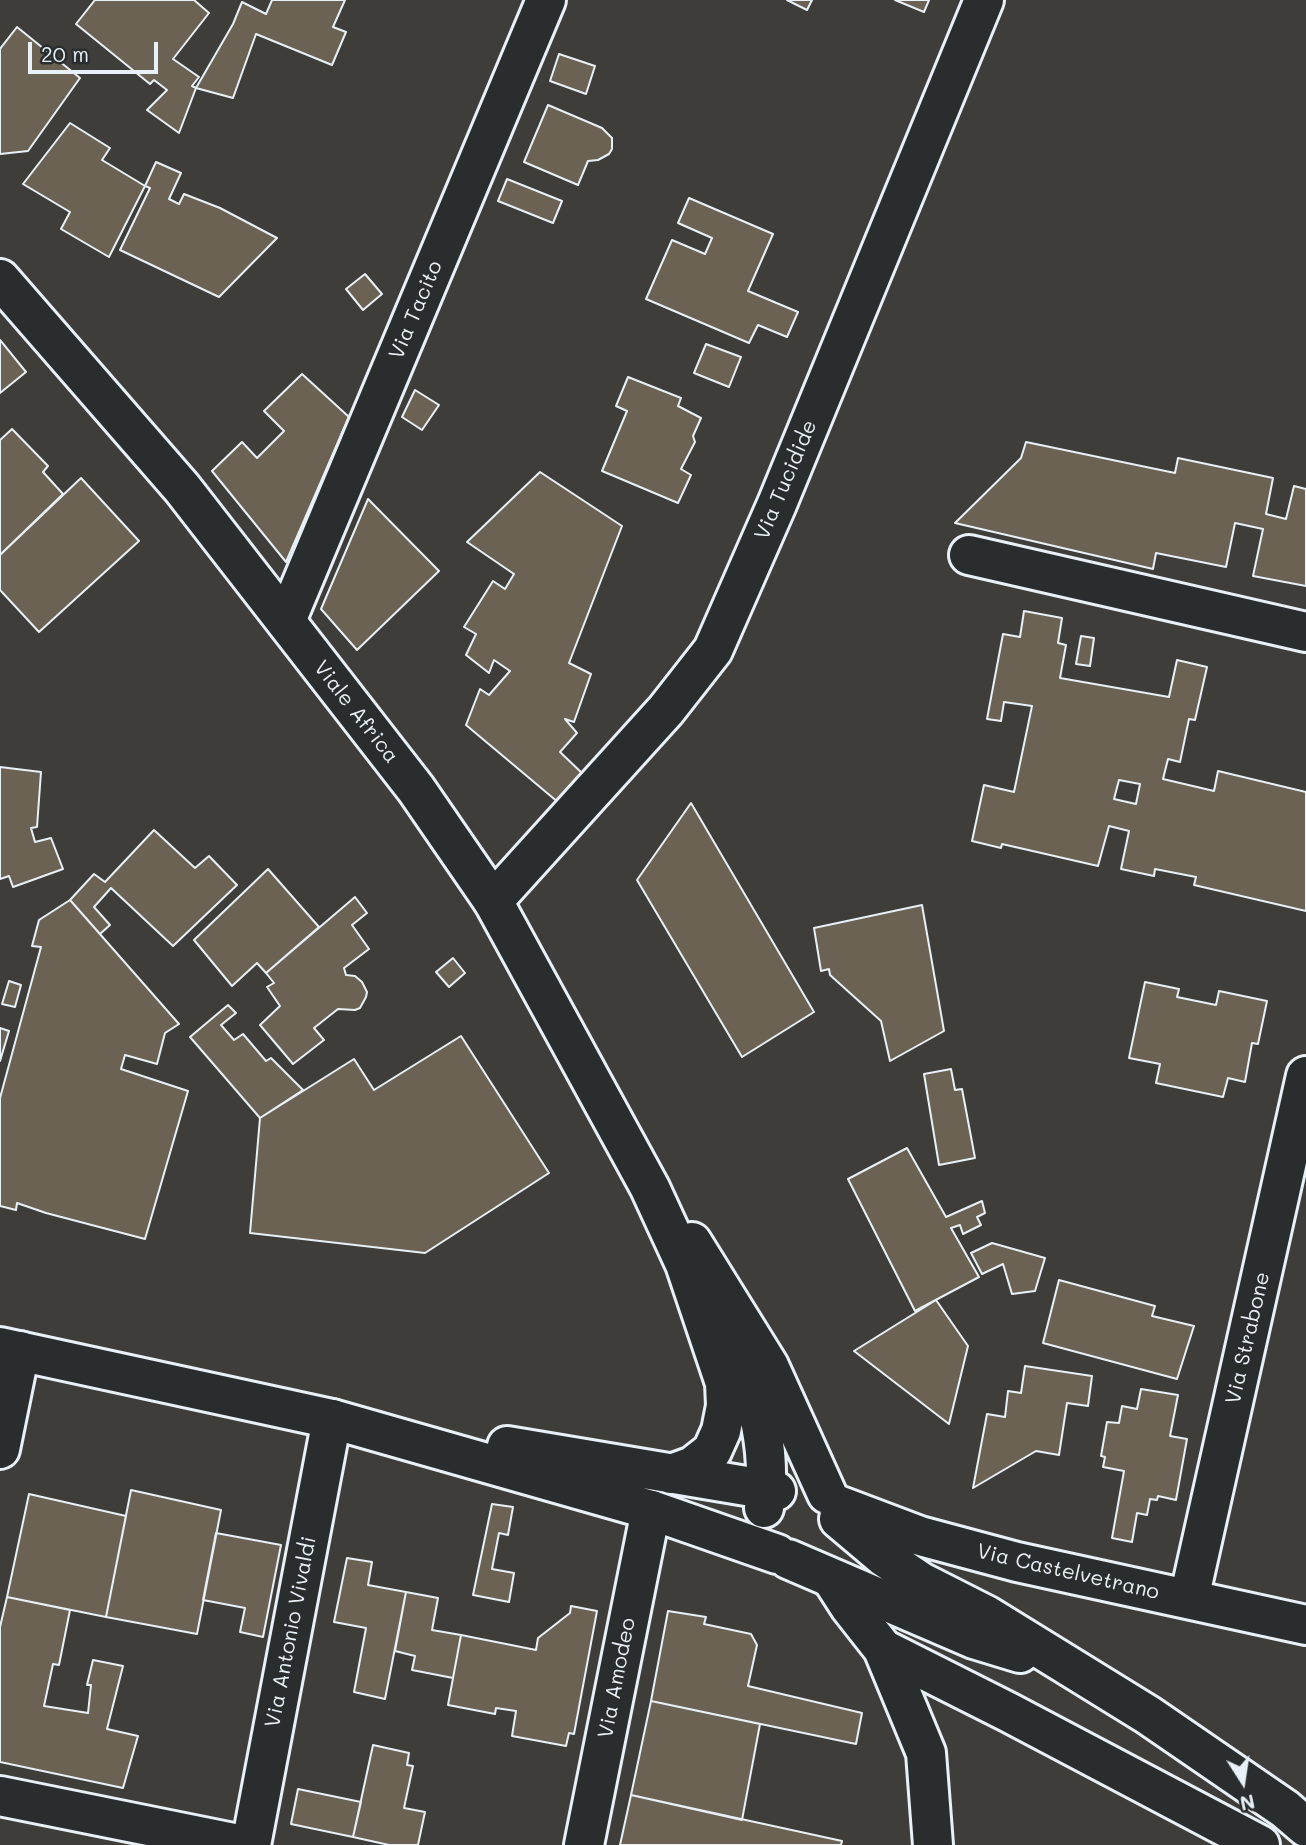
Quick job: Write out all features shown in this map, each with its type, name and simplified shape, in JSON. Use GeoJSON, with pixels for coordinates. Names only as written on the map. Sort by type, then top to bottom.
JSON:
{"type":"FeatureCollection","features":[{"type":"Feature","properties":{"kind":"main road","name":"Via Tacito"},"geometry":{"type":"LineString","coordinates":[[286,621],[546,0]]}},
{"type":"Feature","properties":{"kind":"main road","name":"Via Tucidide"},"geometry":{"type":"LineString","coordinates":[[493,901],[666,710],[713,650],[782,491],[984,0]]}},
{"type":"Feature","properties":{"kind":"main road","name":"Viale Africa"},"geometry":{"type":"LineString","coordinates":[[0,279],[182,488],[416,789],[493,901],[650,1188]]}},
{"type":"Feature","properties":{"kind":"main road"},"geometry":{"type":"LineString","coordinates":[[970,555],[1306,632]]}},
{"type":"Feature","properties":{"kind":"main road","name":"Via Strabone"},"geometry":{"type":"LineString","coordinates":[[1189,1599],[1306,1076]]}},
{"type":"Feature","properties":{"kind":"main road"},"geometry":{"type":"LineString","coordinates":[[650,1188],[701,1253],[769,1366],[834,1505],[836,1538],[824,1553],[807,1560],[782,1557],[768,1544],[761,1520],[769,1496],[758,1408],[743,1367],[685,1264],[650,1188]]}},
{"type":"Feature","properties":{"kind":"main road"},"geometry":{"type":"LineString","coordinates":[[671,1474],[693,1466],[712,1451],[721,1431],[726,1406],[725,1384],[685,1264]]}},
{"type":"Feature","properties":{"kind":"main road"},"geometry":{"type":"LineString","coordinates":[[0,1449],[10,1349],[332,1419],[671,1474],[769,1496],[786,1485],[808,1484],[834,1505],[884,1557],[921,1582],[986,1615],[1148,1715],[1289,1827]]}},
{"type":"Feature","properties":{"kind":"main road"},"geometry":{"type":"LineString","coordinates":[[332,1419],[651,1510],[782,1557],[974,1639],[1072,1670]]}},
{"type":"Feature","properties":{"kind":"main road","name":"Via Antonio Vivaldi"},"geometry":{"type":"LineString","coordinates":[[251,1845],[332,1419]]}},
{"type":"Feature","properties":{"kind":"main road","name":"Via Castelvetrano"},"geometry":{"type":"LineString","coordinates":[[834,1505],[933,1540],[1017,1562],[1306,1625]]}},
{"type":"Feature","properties":{"kind":"main road","name":"Via Amodeo"},"geometry":{"type":"LineString","coordinates":[[584,1845],[651,1510]]}},
{"type":"Feature","properties":{"kind":"main road"},"geometry":{"type":"LineString","coordinates":[[832,1579],[883,1649],[926,1753],[933,1845]]}},
{"type":"Feature","properties":{"kind":"main road"},"geometry":{"type":"LineString","coordinates":[[883,1649],[1259,1845]]}},
{"type":"Feature","properties":{"kind":"main road"},"geometry":{"type":"LineString","coordinates":[[0,1796],[243,1845]]}},
{"type":"Feature","properties":{"kind":"building"},"geometry":{"type":"Polygon","coordinates":[[[95,0],[194,0],[209,13],[173,59],[199,77],[192,86],[196,88],[179,133],[147,110],[167,90],[154,80],[150,84],[76,24],[95,0]]]}},
{"type":"Feature","properties":{"kind":"building"},"geometry":{"type":"Polygon","coordinates":[[[272,0],[345,0],[333,27],[346,32],[332,65],[256,34],[233,98],[196,88],[233,24],[242,2],[266,14],[272,0]]]}},
{"type":"Feature","properties":{"kind":"building"},"geometry":{"type":"Polygon","coordinates":[[[787,0],[812,0],[807,10],[787,0]]]}},
{"type":"Feature","properties":{"kind":"building"},"geometry":{"type":"Polygon","coordinates":[[[895,0],[929,0],[924,12],[895,0]]]}},
{"type":"Feature","properties":{"kind":"building"},"geometry":{"type":"Polygon","coordinates":[[[17,27],[80,78],[28,151],[0,154],[0,49],[17,27]]]}},
{"type":"Feature","properties":{"kind":"building"},"geometry":{"type":"Polygon","coordinates":[[[559,54],[595,66],[586,94],[550,81],[559,54]]]}},
{"type":"Feature","properties":{"kind":"building"},"geometry":{"type":"Polygon","coordinates":[[[548,105],[602,128],[612,138],[609,154],[598,160],[588,161],[578,185],[524,162],[548,105]]]}},
{"type":"Feature","properties":{"kind":"building"},"geometry":{"type":"Polygon","coordinates":[[[70,123],[110,148],[102,160],[145,186],[109,257],[61,229],[70,212],[23,184],[70,123]]]}},
{"type":"Feature","properties":{"kind":"building"},"geometry":{"type":"Polygon","coordinates":[[[156,162],[181,173],[169,199],[179,204],[184,194],[220,208],[277,238],[219,297],[120,250],[150,188],[145,186],[156,162]]]}},
{"type":"Feature","properties":{"kind":"building"},"geometry":{"type":"Polygon","coordinates":[[[507,179],[562,201],[553,223],[498,201],[507,179]]]}},
{"type":"Feature","properties":{"kind":"building"},"geometry":{"type":"Polygon","coordinates":[[[689,198],[773,234],[748,291],[798,312],[787,337],[758,325],[749,343],[646,299],[672,240],[705,254],[712,238],[678,223],[689,198]]]}},
{"type":"Feature","properties":{"kind":"building"},"geometry":{"type":"Polygon","coordinates":[[[365,274],[382,294],[363,310],[346,289],[365,274]]]}},
{"type":"Feature","properties":{"kind":"building"},"geometry":{"type":"Polygon","coordinates":[[[0,340],[26,372],[0,393],[0,340]]]}},
{"type":"Feature","properties":{"kind":"building"},"geometry":{"type":"Polygon","coordinates":[[[706,344],[741,357],[729,387],[694,373],[706,344]]]}},
{"type":"Feature","properties":{"kind":"building"},"geometry":{"type":"Polygon","coordinates":[[[302,374],[349,417],[286,562],[212,471],[242,442],[257,458],[284,431],[264,411],[302,374]]]}},
{"type":"Feature","properties":{"kind":"building"},"geometry":{"type":"Polygon","coordinates":[[[628,377],[681,398],[678,406],[701,418],[693,436],[695,442],[681,469],[691,475],[678,503],[602,471],[627,411],[616,406],[628,377]]]}},
{"type":"Feature","properties":{"kind":"building"},"geometry":{"type":"Polygon","coordinates":[[[415,390],[439,405],[422,430],[402,417],[415,390]]]}},
{"type":"Feature","properties":{"kind":"building"},"geometry":{"type":"Polygon","coordinates":[[[12,429],[48,466],[43,472],[63,494],[0,555],[0,440],[12,429]]]}},
{"type":"Feature","properties":{"kind":"building"},"geometry":{"type":"Polygon","coordinates":[[[1026,442],[1175,473],[1178,458],[1273,478],[1266,514],[1286,519],[1294,486],[1306,489],[1306,586],[1253,576],[1263,529],[1235,523],[1226,567],[1156,553],[1153,569],[955,523],[1021,458],[1026,442]]]}},
{"type":"Feature","properties":{"kind":"building"},"geometry":{"type":"Polygon","coordinates":[[[540,472],[622,526],[569,663],[591,674],[574,722],[565,719],[577,733],[560,752],[584,775],[559,803],[466,725],[480,689],[489,695],[510,671],[494,660],[489,673],[466,655],[476,634],[464,627],[493,581],[505,589],[514,574],[467,542],[540,472]]]}},
{"type":"Feature","properties":{"kind":"building"},"geometry":{"type":"Polygon","coordinates":[[[81,478],[139,541],[39,632],[0,590],[0,555],[81,478]]]}},
{"type":"Feature","properties":{"kind":"building"},"geometry":{"type":"Polygon","coordinates":[[[368,499],[439,571],[357,650],[321,609],[368,499]]]}},
{"type":"Feature","properties":{"kind":"building"},"geometry":{"type":"Polygon","coordinates":[[[1024,611],[1062,618],[1058,643],[1066,645],[1060,678],[1169,697],[1177,660],[1207,667],[1195,720],[1189,719],[1180,762],[1168,759],[1163,779],[1214,791],[1218,771],[1306,792],[1306,911],[1194,885],[1196,877],[1155,869],[1154,876],[1121,869],[1129,831],[1109,826],[1098,866],[1002,844],[1001,848],[972,841],[984,785],[1014,792],[1032,706],[1004,702],[1001,721],[987,719],[1003,634],[1020,637],[1024,611]],[[1119,780],[1114,799],[1136,804],[1140,784],[1119,780]]]}},
{"type":"Feature","properties":{"kind":"building"},"geometry":{"type":"Polygon","coordinates":[[[1081,636],[1094,638],[1090,666],[1076,664],[1081,636]]]}},
{"type":"Feature","properties":{"kind":"building"},"geometry":{"type":"Polygon","coordinates":[[[0,767],[41,772],[37,827],[31,828],[35,842],[51,838],[63,869],[13,887],[9,876],[0,879],[0,767]]]}},
{"type":"Feature","properties":{"kind":"building"},"geometry":{"type":"Polygon","coordinates":[[[691,803],[814,1012],[742,1057],[637,880],[691,803]]]}},
{"type":"Feature","properties":{"kind":"building"},"geometry":{"type":"Polygon","coordinates":[[[154,830],[195,868],[209,856],[237,885],[173,946],[111,888],[94,907],[110,925],[100,934],[70,900],[94,874],[105,882],[154,830]]]}},
{"type":"Feature","properties":{"kind":"building"},"geometry":{"type":"Polygon","coordinates":[[[268,869],[319,927],[266,973],[257,963],[232,986],[194,940],[268,869]]]}},
{"type":"Feature","properties":{"kind":"building"},"geometry":{"type":"Polygon","coordinates":[[[355,897],[367,913],[352,925],[369,949],[344,968],[346,975],[355,976],[362,982],[367,992],[366,997],[360,1008],[338,1009],[314,1028],[324,1040],[293,1064],[260,1025],[280,1006],[267,987],[274,983],[266,973],[355,897]]]}},
{"type":"Feature","properties":{"kind":"building"},"geometry":{"type":"Polygon","coordinates":[[[70,900],[179,1024],[165,1033],[157,1064],[125,1055],[121,1069],[188,1091],[145,1239],[17,1203],[16,1210],[0,1206],[0,1098],[41,947],[32,946],[39,920],[70,900]]]}},
{"type":"Feature","properties":{"kind":"building"},"geometry":{"type":"Polygon","coordinates":[[[922,905],[944,1031],[890,1061],[881,1021],[830,975],[829,969],[821,971],[814,928],[922,905]]]}},
{"type":"Feature","properties":{"kind":"building"},"geometry":{"type":"Polygon","coordinates":[[[453,958],[465,973],[449,987],[436,972],[453,958]]]}},
{"type":"Feature","properties":{"kind":"building"},"geometry":{"type":"Polygon","coordinates":[[[9,981],[21,985],[15,1007],[2,1004],[9,981]]]}},
{"type":"Feature","properties":{"kind":"building"},"geometry":{"type":"Polygon","coordinates":[[[1145,982],[1179,989],[1177,997],[1216,1005],[1219,991],[1267,1001],[1258,1044],[1252,1043],[1245,1082],[1228,1078],[1223,1097],[1156,1083],[1160,1064],[1129,1058],[1145,982]]]}},
{"type":"Feature","properties":{"kind":"building"},"geometry":{"type":"Polygon","coordinates":[[[228,1005],[236,1013],[221,1025],[234,1040],[243,1034],[266,1061],[271,1058],[303,1090],[260,1118],[190,1037],[228,1005]]]}},
{"type":"Feature","properties":{"kind":"building"},"geometry":{"type":"Polygon","coordinates":[[[0,1028],[9,1031],[0,1061],[0,1028]]]}},
{"type":"Feature","properties":{"kind":"building"},"geometry":{"type":"Polygon","coordinates":[[[461,1036],[549,1173],[425,1253],[250,1233],[260,1118],[354,1059],[374,1090],[461,1036]]]}},
{"type":"Feature","properties":{"kind":"building"},"geometry":{"type":"Polygon","coordinates":[[[951,1069],[955,1090],[962,1089],[975,1158],[939,1165],[924,1074],[951,1069]]]}},
{"type":"Feature","properties":{"kind":"building"},"geometry":{"type":"Polygon","coordinates":[[[907,1148],[946,1217],[982,1201],[985,1213],[977,1217],[981,1225],[963,1234],[960,1225],[951,1228],[979,1277],[915,1311],[848,1179],[907,1148]]]}},
{"type":"Feature","properties":{"kind":"building"},"geometry":{"type":"Polygon","coordinates":[[[992,1243],[1045,1258],[1035,1291],[1012,1294],[1003,1264],[982,1274],[971,1253],[992,1243]]]}},
{"type":"Feature","properties":{"kind":"building"},"geometry":{"type":"Polygon","coordinates":[[[1059,1280],[1155,1306],[1152,1316],[1194,1326],[1177,1379],[1043,1343],[1059,1280]]]}},
{"type":"Feature","properties":{"kind":"building"},"geometry":{"type":"Polygon","coordinates":[[[936,1300],[968,1346],[949,1424],[854,1351],[936,1300]]]}},
{"type":"Feature","properties":{"kind":"building"},"geometry":{"type":"Polygon","coordinates":[[[1025,1366],[1092,1376],[1088,1406],[1067,1403],[1059,1455],[1036,1451],[973,1488],[987,1414],[1005,1417],[1008,1391],[1021,1393],[1025,1366]]]}},
{"type":"Feature","properties":{"kind":"building"},"geometry":{"type":"Polygon","coordinates":[[[1141,1389],[1178,1395],[1170,1436],[1187,1439],[1176,1500],[1158,1496],[1157,1500],[1150,1499],[1147,1515],[1137,1513],[1132,1542],[1112,1538],[1124,1471],[1103,1467],[1105,1457],[1101,1456],[1107,1422],[1119,1423],[1122,1406],[1137,1409],[1141,1389]]]}},
{"type":"Feature","properties":{"kind":"building"},"geometry":{"type":"Polygon","coordinates":[[[131,1490],[221,1510],[197,1634],[106,1617],[131,1490]]]}},
{"type":"Feature","properties":{"kind":"building"},"geometry":{"type":"Polygon","coordinates":[[[29,1494],[126,1516],[106,1617],[7,1597],[29,1494]]]}},
{"type":"Feature","properties":{"kind":"building"},"geometry":{"type":"Polygon","coordinates":[[[492,1504],[513,1507],[508,1535],[499,1533],[492,1569],[514,1573],[509,1602],[473,1595],[492,1504]]]}},
{"type":"Feature","properties":{"kind":"building"},"geometry":{"type":"Polygon","coordinates":[[[216,1533],[281,1545],[263,1637],[240,1632],[245,1608],[203,1600],[216,1533]]]}},
{"type":"Feature","properties":{"kind":"building"},"geometry":{"type":"Polygon","coordinates":[[[347,1558],[372,1562],[368,1585],[406,1592],[385,1699],[354,1692],[366,1628],[334,1622],[347,1558]]]}},
{"type":"Feature","properties":{"kind":"building"},"geometry":{"type":"Polygon","coordinates":[[[406,1592],[438,1598],[432,1630],[461,1635],[453,1678],[412,1670],[415,1656],[395,1651],[406,1592]]]}},
{"type":"Feature","properties":{"kind":"building"},"geometry":{"type":"Polygon","coordinates":[[[7,1597],[70,1610],[59,1665],[53,1664],[44,1706],[88,1713],[91,1685],[87,1685],[93,1660],[123,1666],[107,1729],[138,1736],[123,1788],[0,1762],[0,1627],[7,1597]]]}},
{"type":"Feature","properties":{"kind":"building"},"geometry":{"type":"Polygon","coordinates":[[[571,1606],[597,1611],[574,1734],[569,1733],[566,1746],[512,1736],[516,1711],[496,1708],[495,1714],[448,1705],[461,1635],[536,1650],[538,1638],[570,1613],[571,1606]]]}},
{"type":"Feature","properties":{"kind":"building"},"geometry":{"type":"Polygon","coordinates":[[[668,1611],[706,1617],[704,1624],[751,1634],[757,1645],[748,1686],[862,1713],[856,1744],[651,1701],[668,1611]]]}},
{"type":"Feature","properties":{"kind":"building"},"geometry":{"type":"Polygon","coordinates":[[[651,1701],[760,1724],[742,1820],[631,1795],[651,1701]]]}},
{"type":"Feature","properties":{"kind":"building"},"geometry":{"type":"Polygon","coordinates":[[[373,1745],[409,1753],[407,1765],[413,1766],[404,1808],[425,1812],[418,1845],[389,1845],[353,1837],[373,1745]]]}},
{"type":"Feature","properties":{"kind":"building"},"geometry":{"type":"Polygon","coordinates":[[[298,1789],[361,1802],[353,1837],[291,1824],[298,1789]]]}},
{"type":"Feature","properties":{"kind":"building"},"geometry":{"type":"Polygon","coordinates":[[[631,1795],[842,1841],[841,1845],[620,1845],[631,1795]]]}}]}
